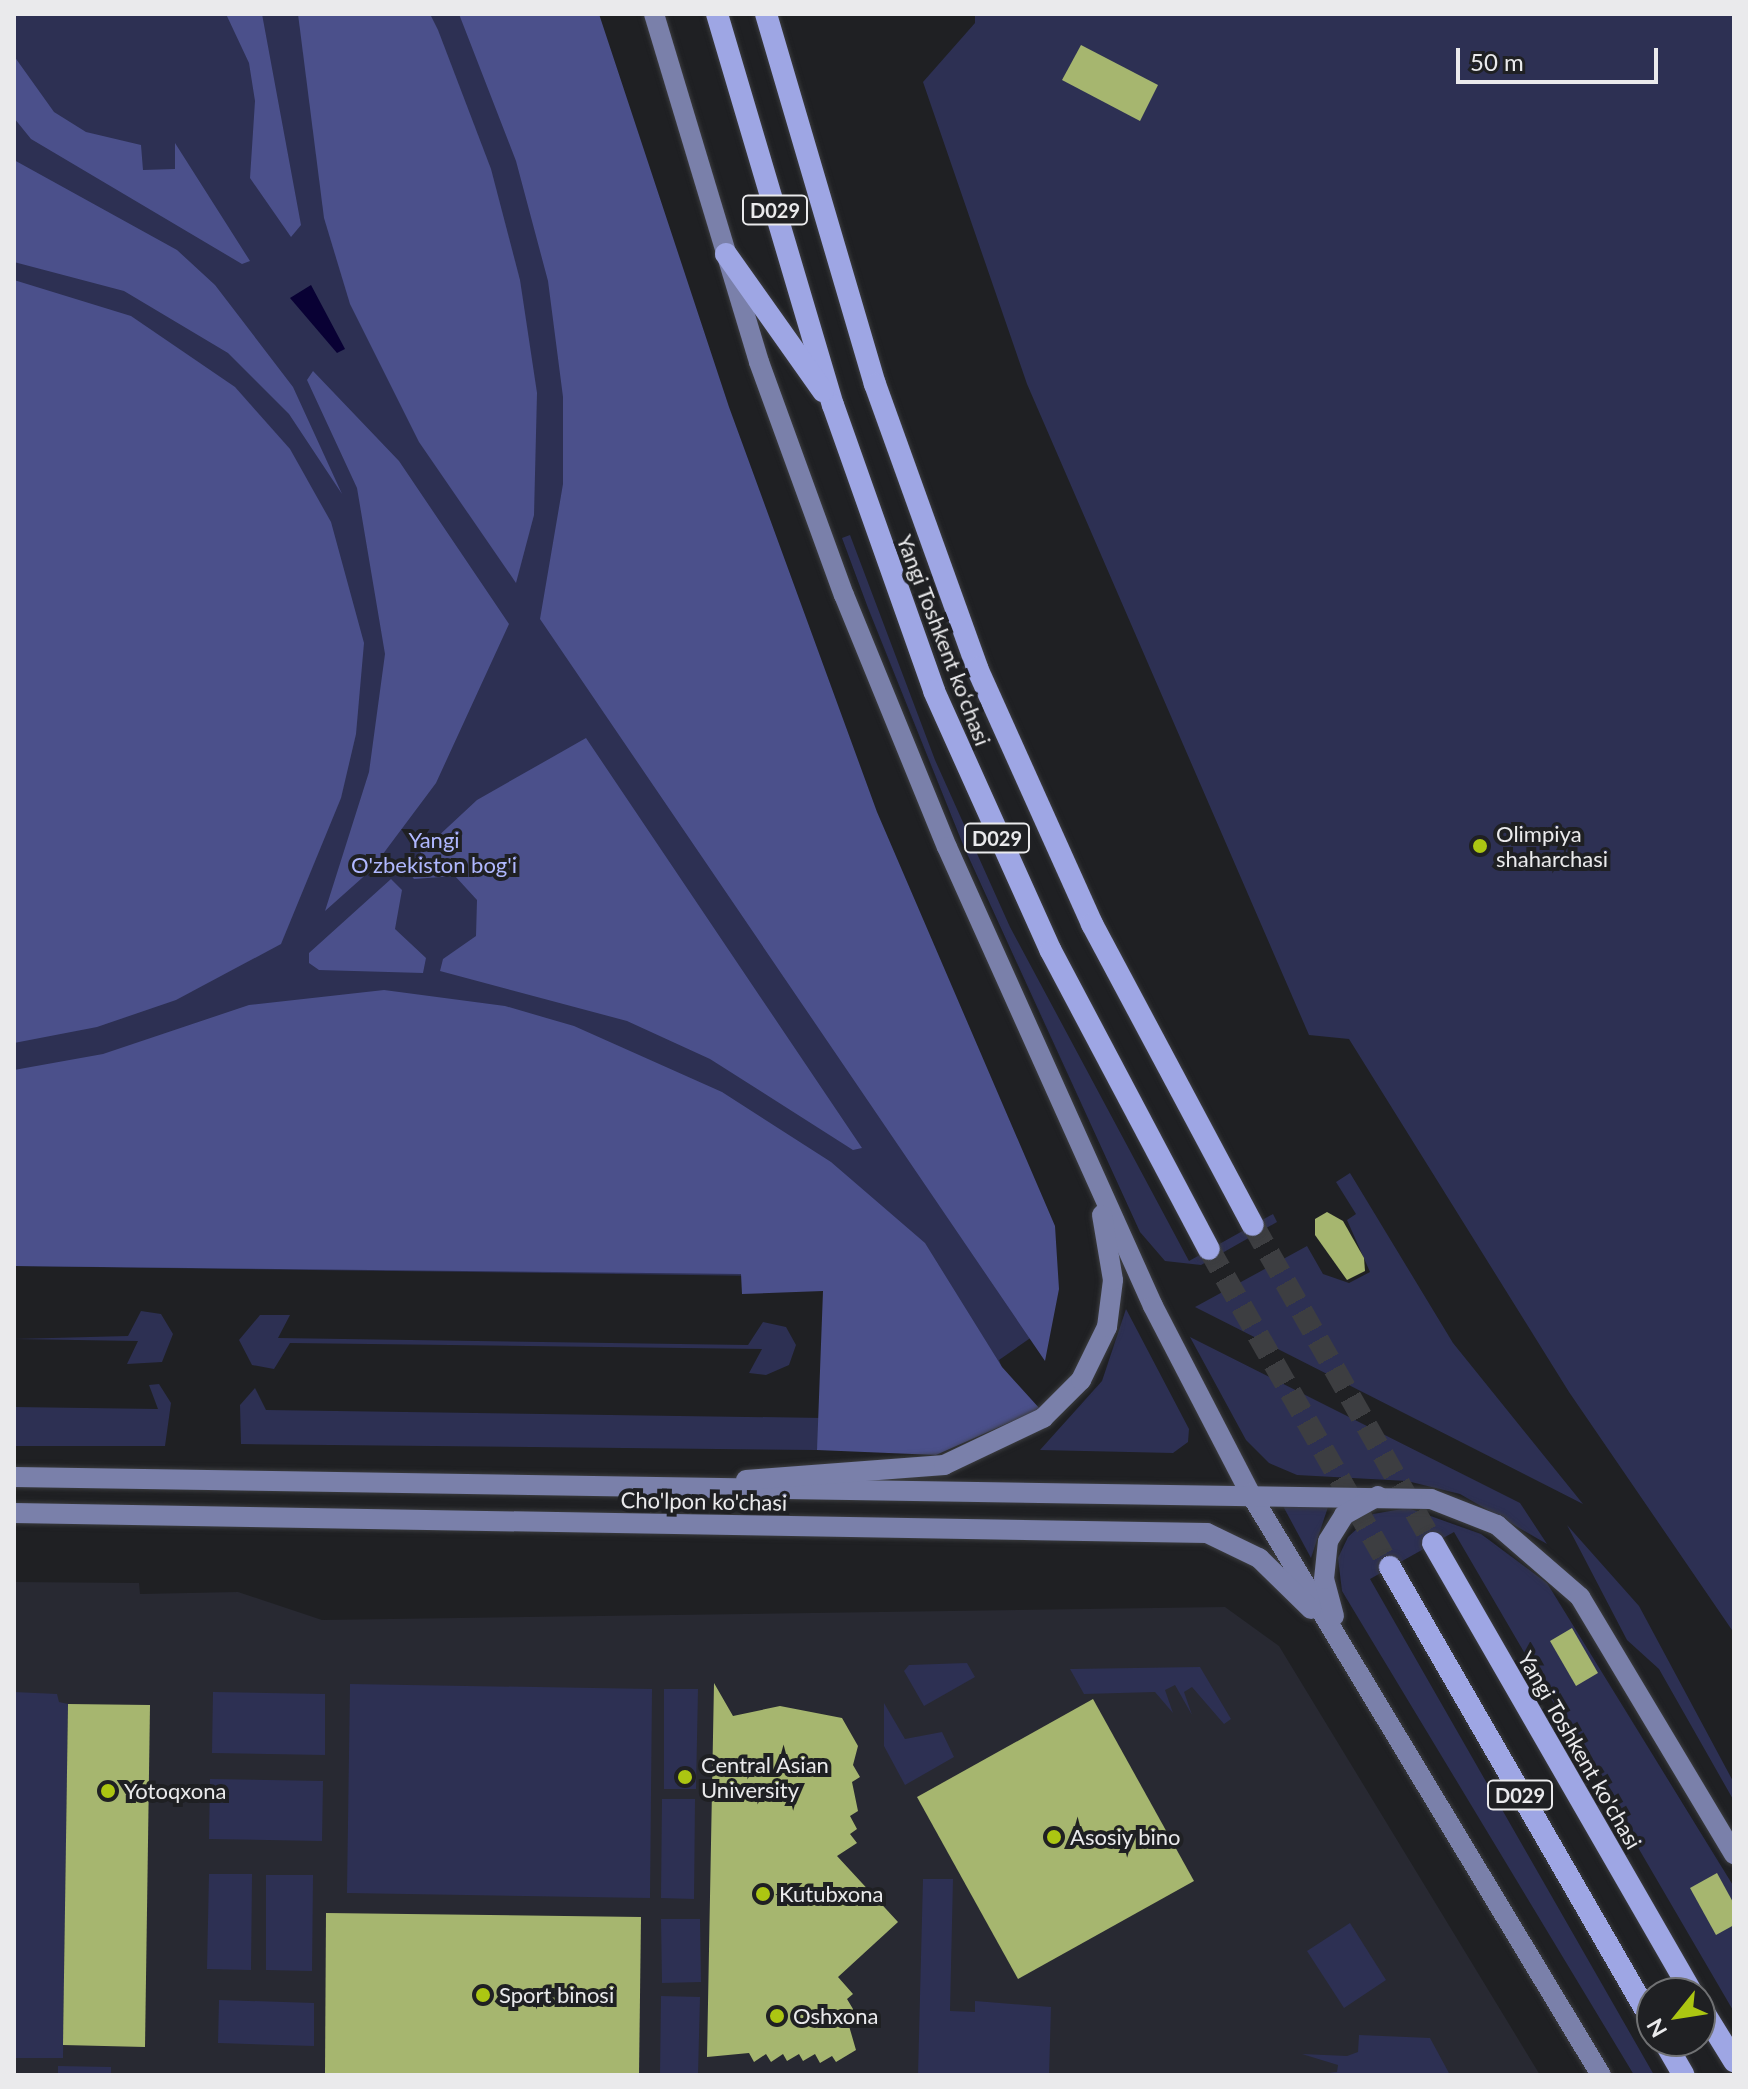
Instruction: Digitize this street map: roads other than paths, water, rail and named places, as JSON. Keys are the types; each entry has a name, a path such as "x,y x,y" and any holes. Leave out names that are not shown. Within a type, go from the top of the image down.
{"highway":[{"name":"Yangi Toshkent ko‘chasi","path":"717,14 833,405 899,603 984,808 1093,1035 1209,1249"},
{"name":"Yangi Toshkent ko‘chasi","path":"766,14 875,384 977,668 1106,952 1253,1225"},
{"path":"726,254 833,405"},
{"name":"Yangi Toshkent ko'chasi","path":"1433,1543 1683,1977"},
{"name":"D029","path":"1390,1567 1636,1993"},
{"path":"1716,2032 1734,2061"},
{"path":"1673,2057 1684,2075"}],"main road":[{"path":"654,14 726,254 844,595 1079,1143 1250,1493 1601,2075"},
{"path":"637,1488 944,1465 1043,1418 1092,1363 1111,1303 1106,1233 1079,1143"},
{"name":"Cho'lpon ko'chasi","path":"14,1477 637,1488 1383,1494 1466,1510 1556,1570 1602,1626 1734,1854"},
{"path":"1346,1650 1326,1591 1324,1552 1344,1515 1383,1494"},
{"name":"Cho'lpon ko'chasi","path":"14,1513 1207,1533 1268,1565 1346,1650"}],"tunnel":[{"path":"1253,1225 1433,1543"},
{"path":"1209,1249 1390,1567"}],"place":[{"name":"Olimpiya shaharchasi","path":"1480,846"},
{"name":"Central Asian University","path":"685,1777"},
{"name":"Yotoqxona","path":"108,1791"},
{"name":"Asosiy bino","path":"1054,1837"},
{"name":"Kutubxona","path":"763,1894"},
{"name":"Sport binosi","path":"483,1995"},
{"name":"Oshxona","path":"777,2016"}],"park label":[{"name":"Yangi O'zbekiston bog'i","path":"434,852"}]}
